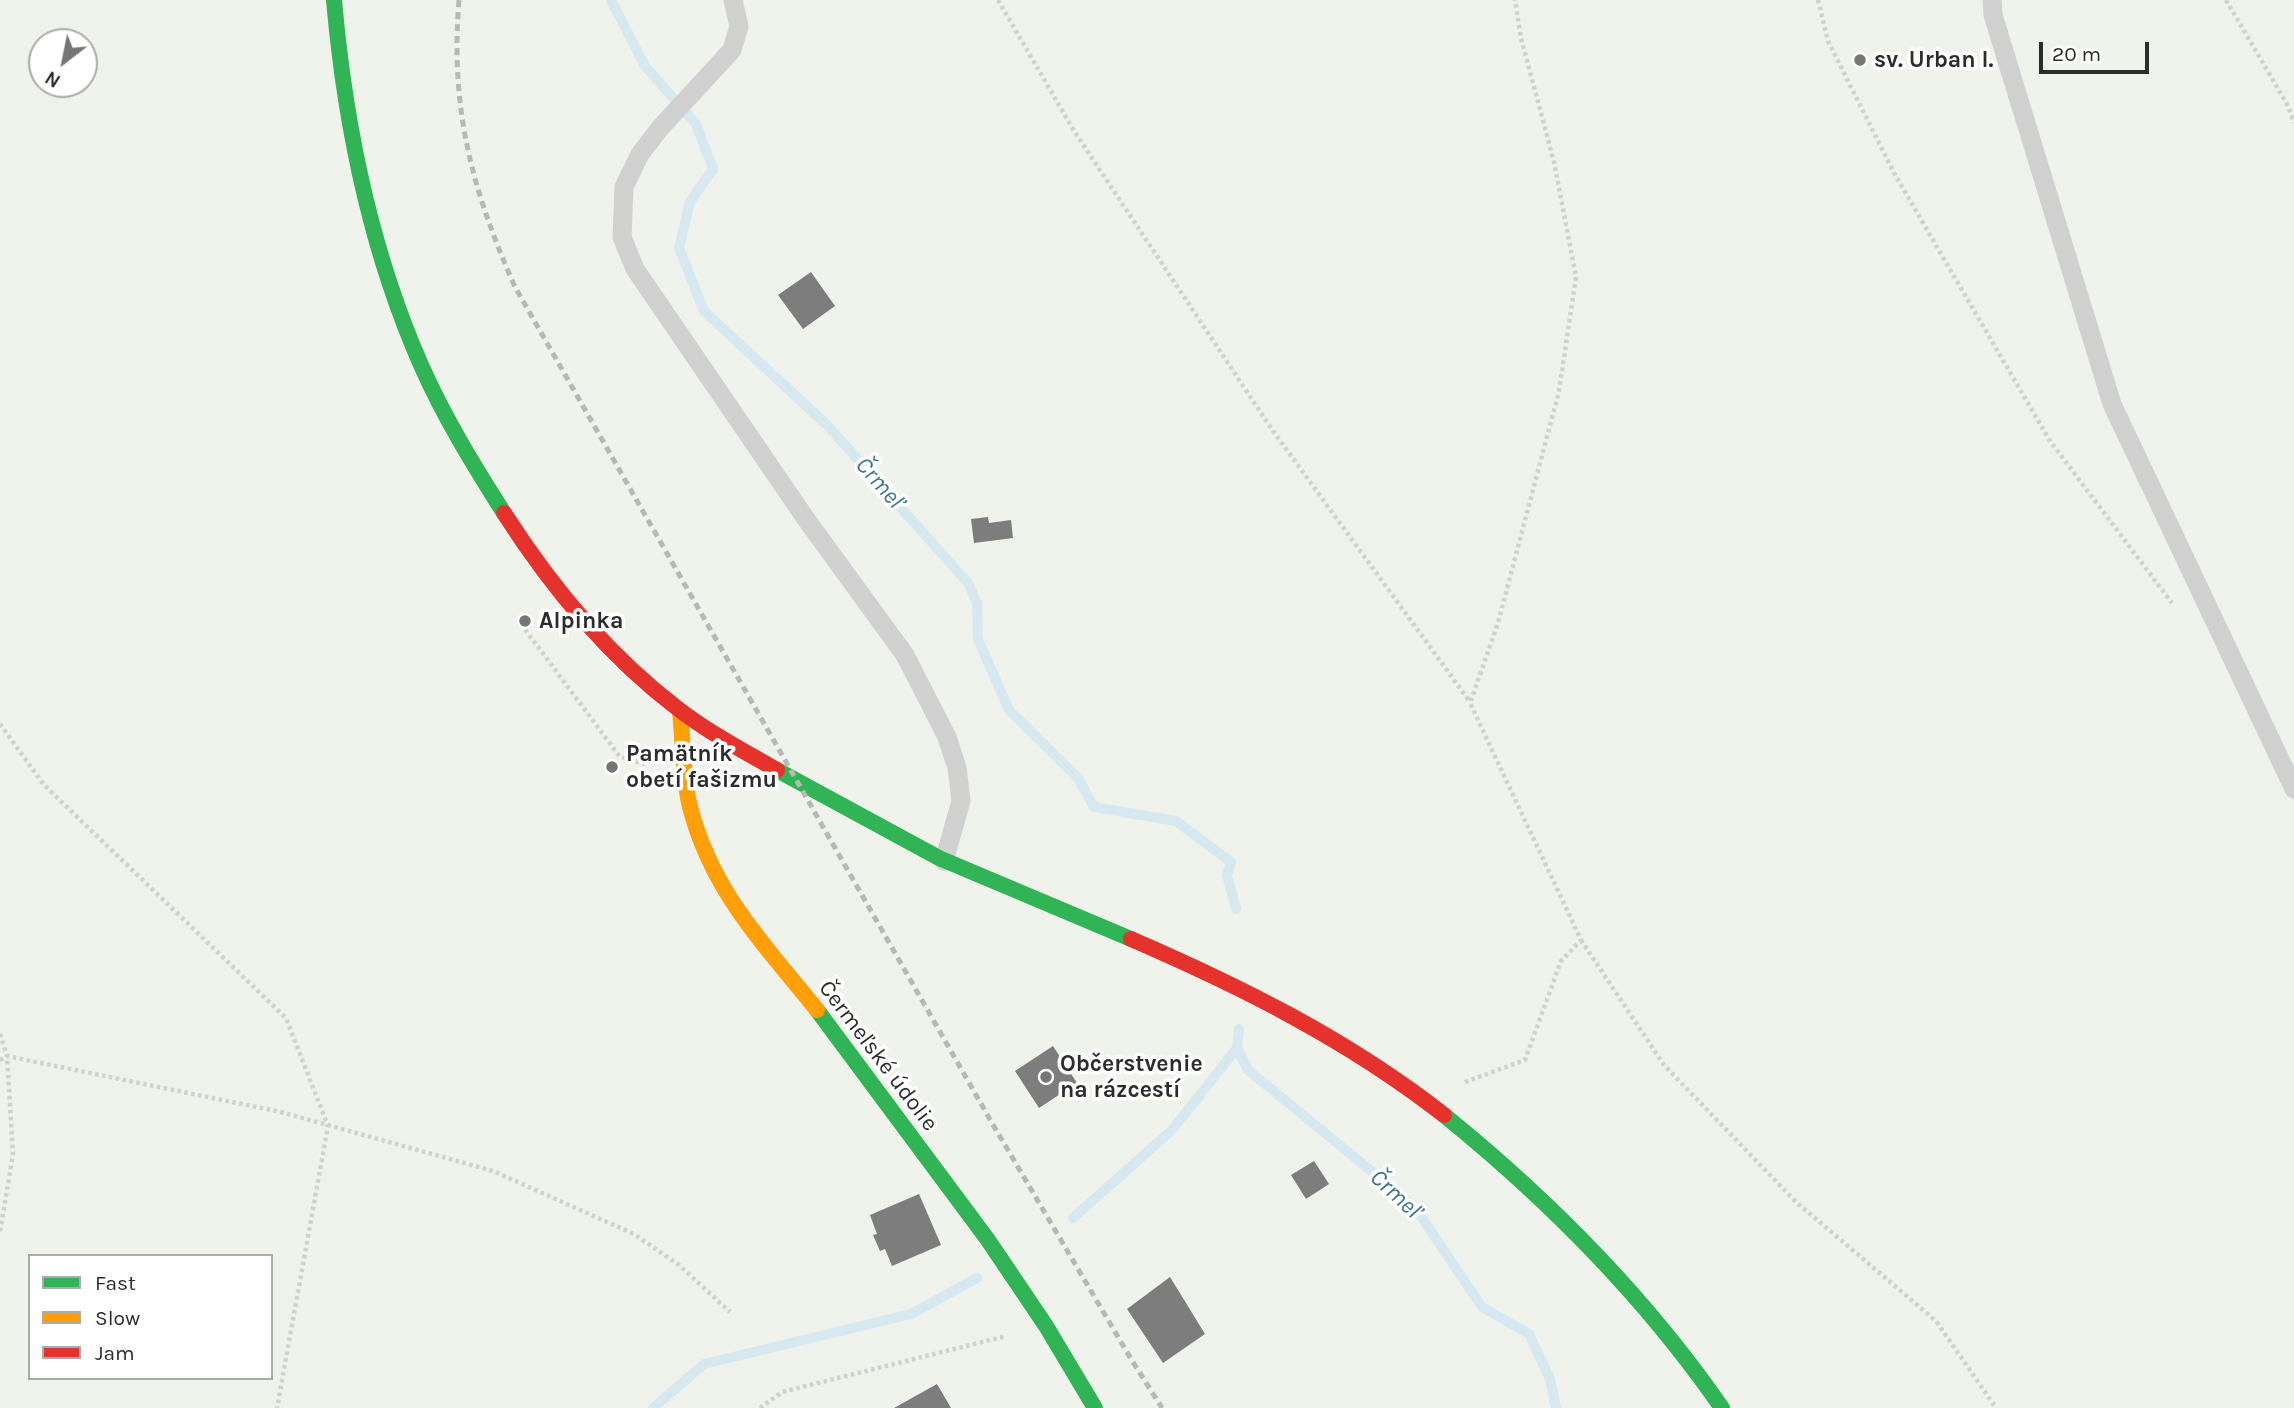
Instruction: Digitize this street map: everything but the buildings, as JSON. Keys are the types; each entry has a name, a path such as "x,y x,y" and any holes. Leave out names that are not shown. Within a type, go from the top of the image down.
{"main road":[{"path":"334,0 339,55 360,179 376,240 421,365 503,512 551,579 586,623 614,652 680,710 729,743 842,809 944,861 1189,966 1292,1016 1373,1063 1442,1113 1527,1186 1592,1249 1674,1340 1721,1408"},
{"name":"Čermeľské údolie","path":"680,710 690,805 706,857 734,908 837,1035 989,1240 1046,1326 1095,1408"}],"lane":[{"path":"733,0 739,26 732,50 661,127 640,154 624,187 622,237 635,269 806,519 905,655 947,737 957,768 961,801 944,861"},
{"path":"1992,0 1993,15 2112,404 2294,789"}],"path":[{"path":"998,0 1074,131 1273,431 1471,703 1581,940 1664,1065 1795,1200 1936,1321 1996,1408"},
{"path":"1471,703 1498,623 1559,391 1576,277 1554,162 1521,38 1515,0"},
{"path":"1818,0 1828,41 1894,173 2050,441 2174,605"},
{"path":"2226,0 2288,106 2294,123"},
{"path":"521,624 620,757 686,774"},
{"path":"0,724 44,785 286,1018 328,1126 277,1408"},
{"path":"1462,1083 1525,1060 1561,961 1581,940"},
{"path":"0,1034 7,1056 13,1154 0,1232"},
{"path":"0,1060 7,1056 281,1112 493,1171 634,1234 679,1265 730,1312"},
{"path":"761,1408 782,1392 1046,1326"}],"shaded area":[{"path":"0,0 2294,0 2294,1408 0,1408"}],"waterway":[{"name":"Črmeľ","path":"611,0 645,66 696,124 713,169 690,202 679,248 704,311 828,426 968,583 977,603 978,639 1009,710 1078,778 1094,807 1176,821 1231,862 1227,875 1236,909"},
{"name":"Črmeľ","path":"1239,1029 1237,1048 1248,1070 1414,1206 1482,1307 1529,1334 1550,1379 1556,1408"},
{"path":"1073,1218 1172,1130 1237,1048"},
{"path":"653,1408 704,1364 911,1314 977,1278"}],"railway":[{"path":"459,0 457,39 461,113 476,182 515,287 992,1123 1162,1408"}],"traffic: fast":[{"path":"334,0 353,140 362,186 387,277 421,365 439,403 504,513"},
{"path":"777,770 939,858 1131,939"},
{"path":"817,1010 988,1240 1046,1326 1095,1408"},
{"path":"1444,1115 1521,1181 1594,1252 1661,1327 1722,1408"}],"traffic: slow":[{"path":"680,711 690,807 712,865 742,916 817,1010"}],"traffic: jam":[{"path":"504,513 561,593 628,666 689,717 777,770"},
{"path":"1131,939 1213,976 1293,1017 1370,1063 1444,1115"}],"place":[{"name":"sv. Urban I.","path":"1860,60"},
{"name":"Alpinka","path":"525,621"},
{"name":"Pamätník obetí fašizmu","path":"612,767"},
{"name":"Občerstvenie na rázcestí","path":"1046,1077"}]}
